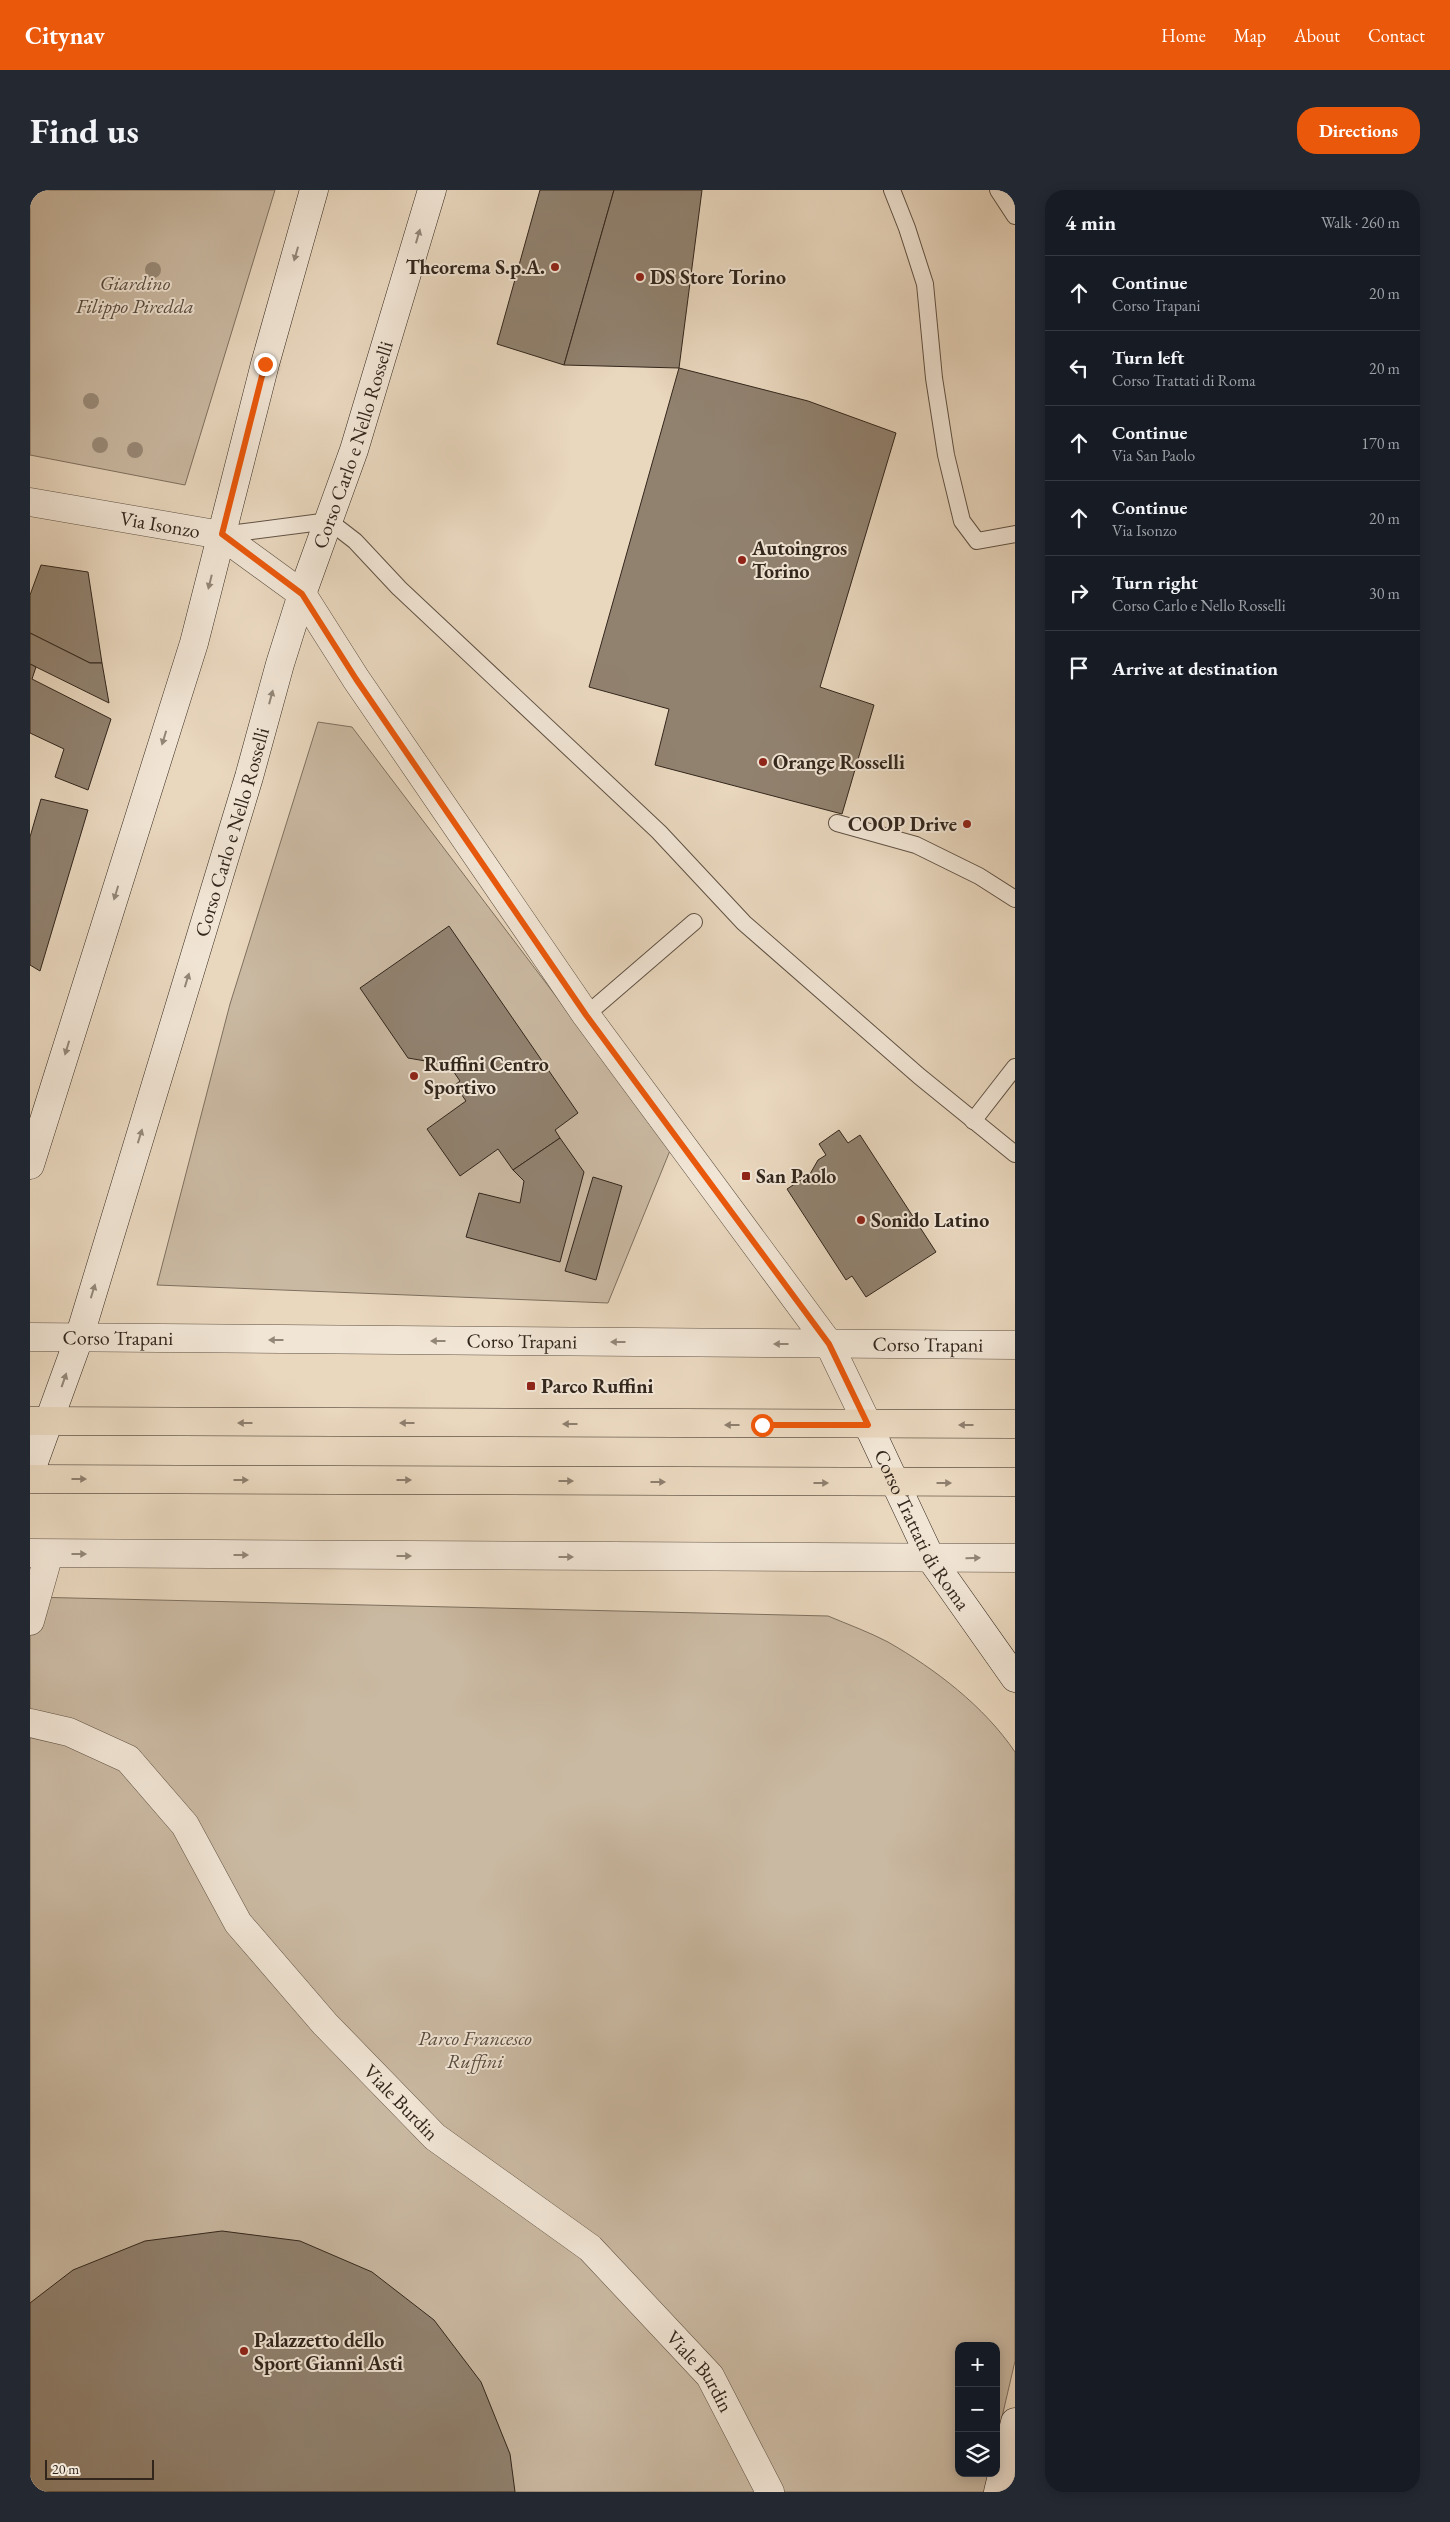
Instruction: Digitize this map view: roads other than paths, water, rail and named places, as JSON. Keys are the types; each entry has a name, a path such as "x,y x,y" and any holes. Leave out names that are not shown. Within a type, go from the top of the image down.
{"main road":[{"path":"40,1421 1015,1424"},
{"path":"30,1479 1015,1482"}],"street":[{"path":"30,1165 194,643 265,364 314,190"},
{"name":"Corso Carlo e Nello Rosselli","path":"30,1473 40,1421 79,1338 302,594 357,440 432,190"},
{"name":"Via Isonzo","path":"30,502 222,534 302,594"},
{"name":"Corso Trattati di Roma","path":"302,594 356,679 586,1015 829,1344 931,1559 1015,1678"},
{"name":"Corso Trapani","path":"30,1337 1015,1345"},
{"path":"30,1621 39,1554 1015,1558"},
{"name":"Viale Burdin","path":"30,1723 69,1732 128,1759 185,1825 238,1923 325,2024 435,2138 590,2248 710,2376 770,2492"},
{"path":"998,2492 1015,2422"}],"lane":[{"path":"892,190 907,228 925,284 934,378 946,455 962,521 977,542 1015,534"},
{"path":"998,190 1015,216"},
{"path":"222,534 329,520 355,540 399,588 659,832 744,923 919,1076 1015,1154"},
{"path":"837,823 916,845 979,876 1015,899"},
{"path":"586,1015 694,922"},
{"path":"973,1121 1015,1067"}],"place":[{"name":"Theorema S.p.A.","path":"555,267"},
{"name":"DS Store Torino","path":"640,277"},
{"name":"Autoingros Torino","path":"742,560"},
{"name":"Orange Rosselli","path":"763,762"},
{"name":"COOP Drive","path":"967,824"},
{"name":"Ruffini Centro Sportivo","path":"414,1076"},
{"name":"San Paolo","path":"746,1176"},
{"name":"Sonido Latino","path":"861,1220"},
{"name":"Parco Ruffini","path":"531,1386"},
{"name":"Palazzetto dello Sport Gianni Asti","path":"244,2351"}],"park label":[{"name":"Giardino Filippo Piredda","path":"135,294"},
{"name":"Parco Francesco Ruffini","path":"475,2050"}]}
